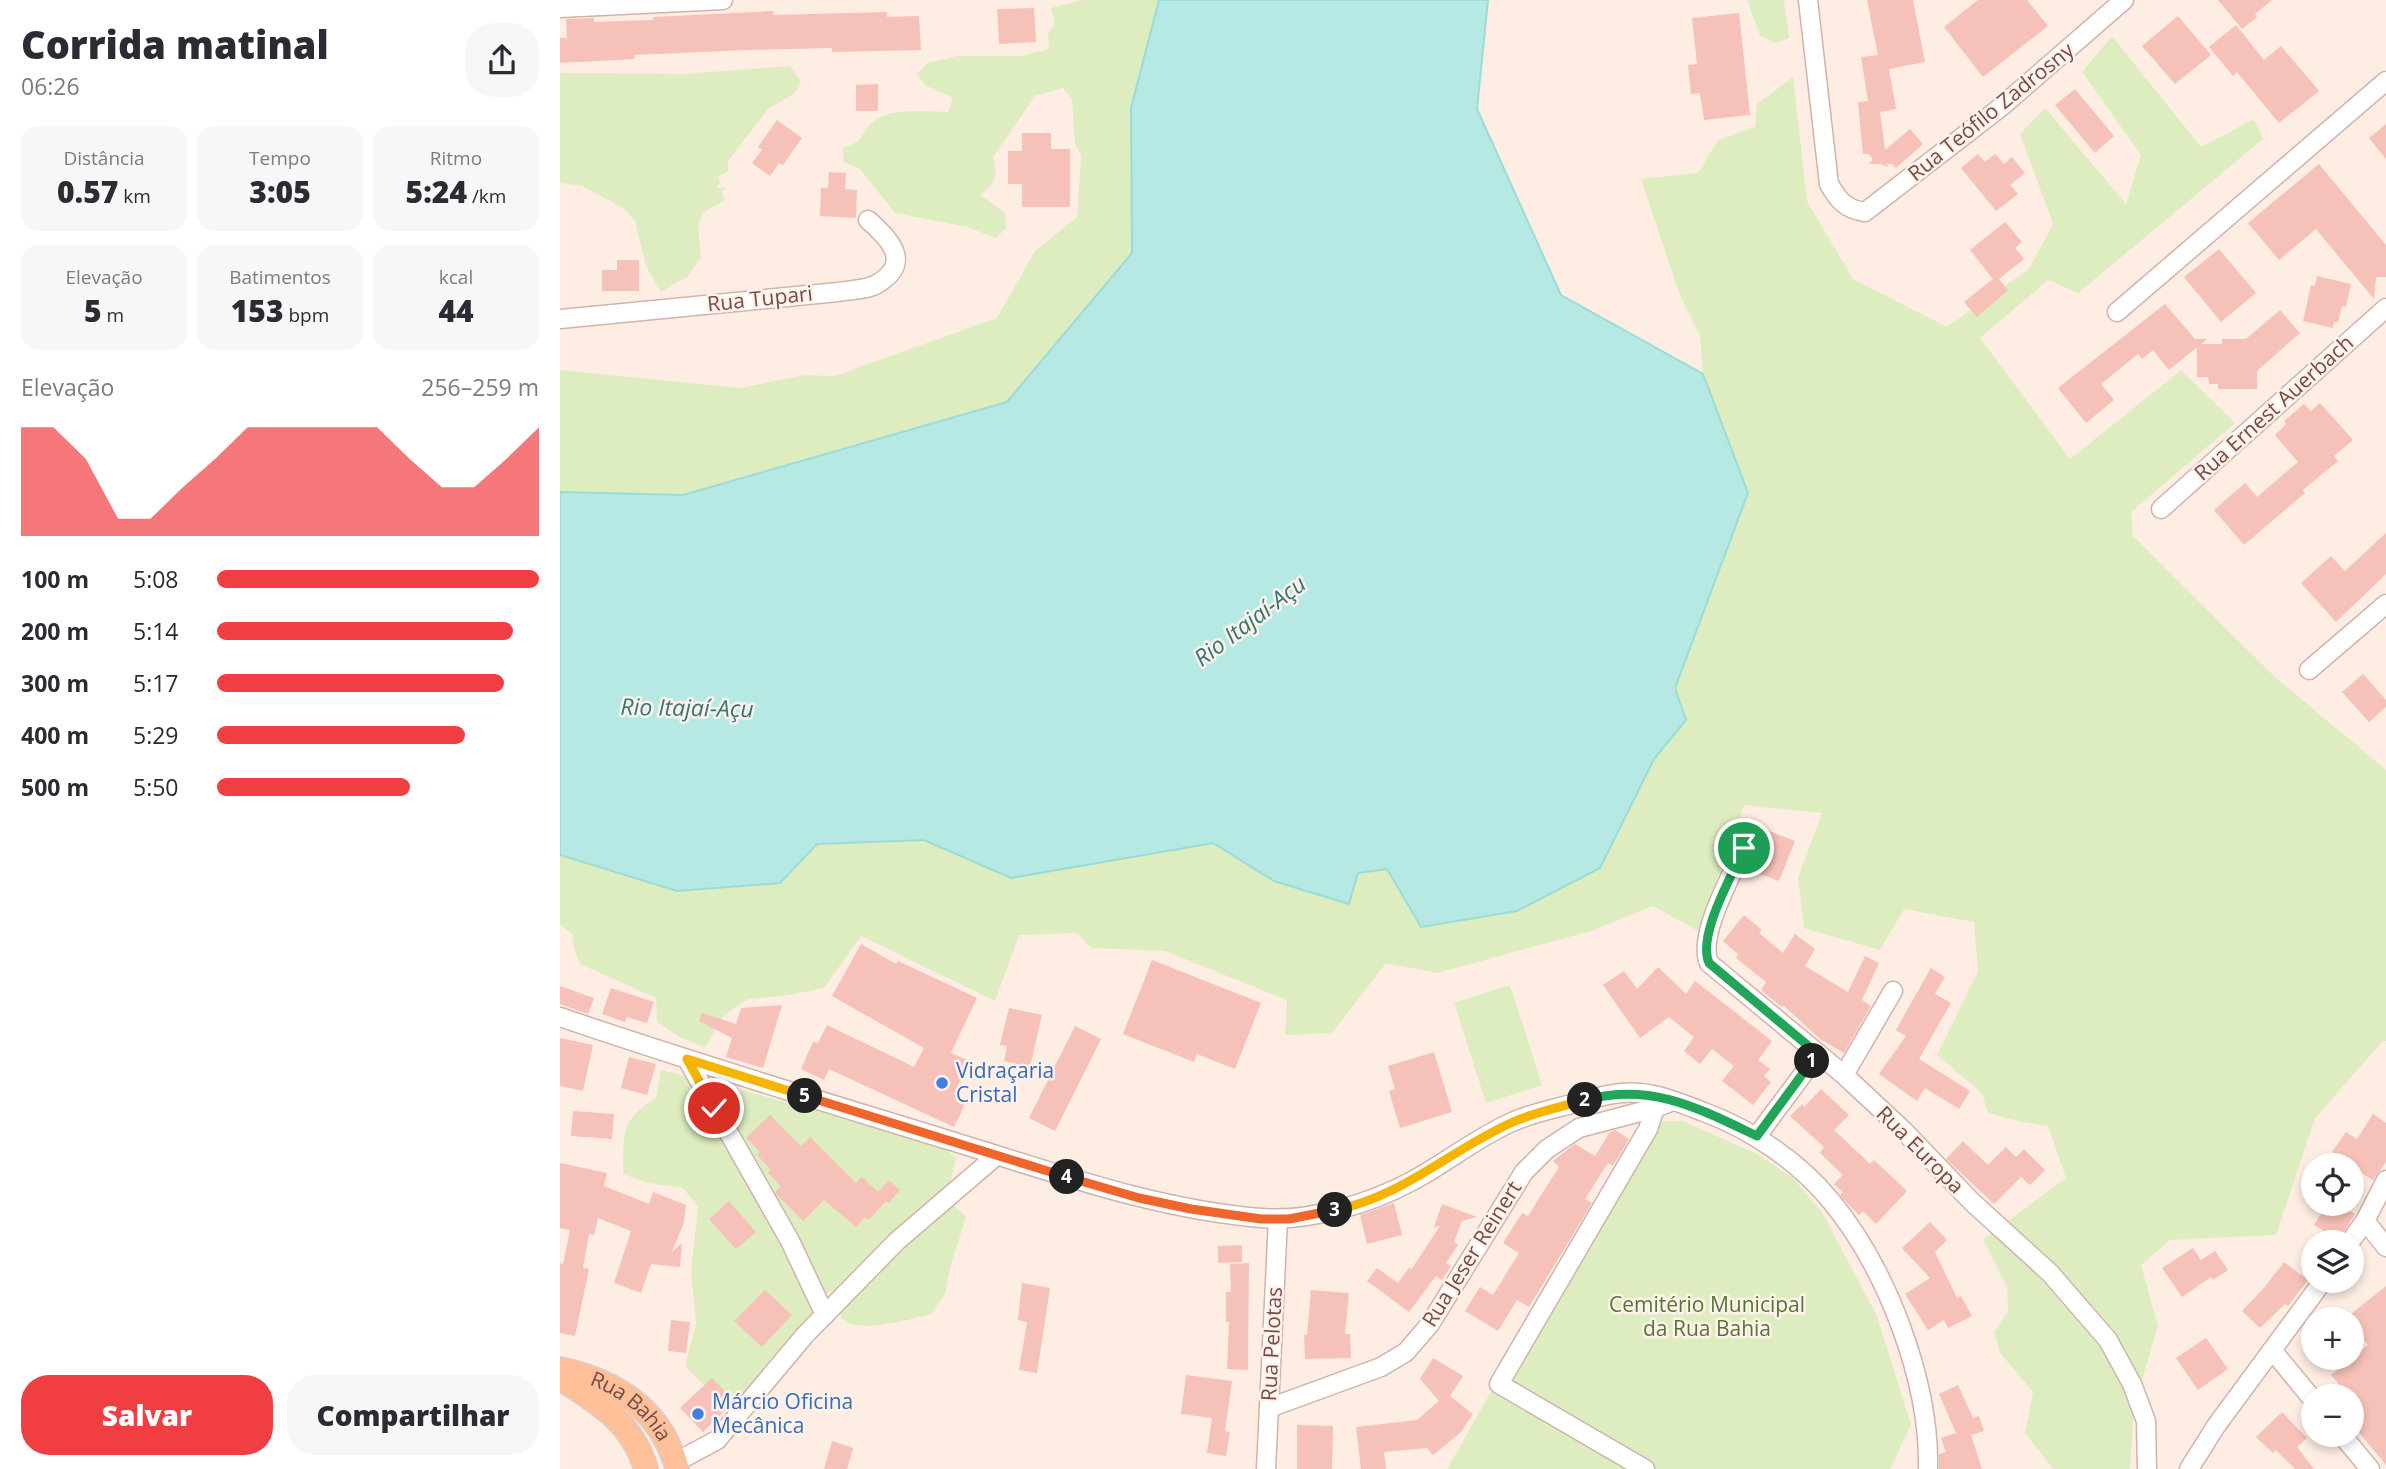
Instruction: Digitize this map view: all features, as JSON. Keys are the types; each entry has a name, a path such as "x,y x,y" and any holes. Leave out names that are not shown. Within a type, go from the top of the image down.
{"main road":[{"name":"Rua Bahia","path":"560,1369 608,1384 634,1400 663,1434 675,1467"},
{"name":"Rua Bahia","path":"560,1378 617,1419 638,1445 646,1469"},
{"path":"638,1445 675,1467"}],"street":[{"path":"560,8 723,0"},
{"name":"Rua Teófilo Zadrosny","path":"1808,0 1829,184 1838,201 1852,210 1864,212 2001,107 2124,0"},
{"path":"2117,312 2386,81"},
{"name":"Rua Tupari","path":"560,319 838,292 876,285 890,272 896,261 895,250 888,237 868,220"},
{"name":"Rua Ernest Auerbach","path":"2161,509 2386,308"},
{"path":"2309,670 2386,604"},
{"name":"Rua Europa","path":"1744,848 1705,943 1705,954 1709,963 1844,1075 1904,1131 1972,1202 2050,1273 2108,1340 2132,1384 2146,1421 2147,1469"},
{"path":"1844,1075 1893,992"},
{"path":"560,1017 996,1156 1139,1198 1191,1209 1278,1219 1342,1209 1409,1183 1479,1139 1514,1121 1603,1095 1657,1095 1719,1118 1757,1136 1816,1183 1852,1226 1869,1254 1902,1327 1925,1415 1928,1469"},
{"path":"1757,1136 1818,1054"},
{"path":"687,1059 790,1241 825,1315"},
{"name":"Rua Jeser Reinert","path":"1269,1408 1381,1367 1406,1352 1430,1324 1524,1172 1546,1149 1579,1128 1673,1101"},
{"path":"1644,1469 1499,1384 1648,1129 1655,1108"},
{"path":"675,1467 717,1440 805,1335 897,1241 996,1156"},
{"path":"2359,1230 2386,1180"},
{"name":"Rua Pelotas","path":"1266,1469 1278,1219"},
{"path":"2365,1221 2386,1247"},
{"path":"2189,1469 2216,1426 2313,1293"},
{"path":"2272,1350 2301,1385"},
{"path":"2352,1447 2370,1469"}],"green space":[{"path":"1083,0 1159,0 1131,108 1132,253 1007,402 683,495 560,492 560,370 740,388 804,375 835,376 997,318 1035,251 1077,217 1081,157 1075,143 1072,99 1063,88 1035,96 993,157 994,179 980,195 1005,213 1006,229 995,238 968,227 895,213 859,168 844,162 842,148 855,143 875,120 882,116 910,112 948,112 953,98 925,85 917,74 928,63 958,56 1020,56 1049,49 1048,34 1055,22 1051,8"},
{"path":"1747,0 1784,0 1789,38 1777,43 1760,36"},
{"path":"2112,36 2201,147 2254,119 2263,139 2078,293 2048,280 1980,338 2070,459 2181,370 2235,423 2131,512 2133,536 2275,677 2386,770 2386,1041 2383,1041 2315,1118 2303,1153 2301,1153 2276,1235 2170,1240 2141,1265 2158,1326 2134,1407 2130,1469 2053,1469 2025,1433 2033,1392 2000,1353 1994,1332 2008,1311 2007,1287 1983,1239 2066,1178 2048,1126 1988,1113 1982,1093 1937,1055 1978,971 1974,922 1904,909 1880,950 1804,928 1798,878 1822,813 1744,805 1698,931 1653,906 1591,931 1437,973 1386,963 1332,1033 1285,1035 1287,1000 1165,951 1091,948 1077,933 1019,935 995,1001 861,936 824,988 748,999 725,1014 705,1048 678,1036 657,1022 656,998 580,964 572,934 560,924 560,855 677,891 779,883 817,844 924,840 1011,878 1213,843 1274,881 1349,904 1358,873 1387,869 1600,868 1654,759 1686,720 1675,688 1748,494 1703,374 1700,336 1681,298 1641,179 1698,173 1718,140 1755,127 1757,104 1793,77 1807,201 1853,279 1947,327 2029,269 2053,224 2020,134 2045,108 2126,204 2141,155 2082,72"},
{"path":"790,66 801,82 794,94 769,108 728,161 728,171 718,177 720,183 716,188 725,187 722,193 725,200 704,212 698,225 701,258 687,277 661,292 646,266 635,221 623,208 582,186 560,183 560,73 685,74"},
{"path":"1510,985 1542,1085 1486,1103 1454,1003"},
{"path":"661,1070 873,1124 939,1146 956,1157 950,1185 944,1195 966,1217 951,1264 945,1294 931,1314 870,1326 848,1323 841,1317 830,1291 731,1412 685,1366 696,1324 691,1271 698,1207 683,1188 648,1183 623,1174 626,1130 635,1114 656,1098"},
{"name":"Cemitério Municipal da Rua Bahia","path":"1683,1121 1757,1154 1793,1178 1822,1212 1877,1316 1911,1425 1890,1469 1447,1469 1645,1122"}],"water":[{"name":"Rio Itajaí-Açu","path":"1159,0 1488,0 1477,109 1561,295 1703,374 1748,493 1675,688 1686,720 1654,759 1600,868 1517,911 1421,927 1387,869 1358,873 1349,904 1274,881 1213,843 1011,878 924,840 817,844 780,883 677,891 560,855 560,492 683,495 1007,402 1132,253 1131,108"}],"building":[{"path":"1867,0 1913,0 1925,62 1889,69 1896,109 1880,112 1885,150 1910,129 1923,144 1896,168 1892,164 1887,164 1888,167 1868,164 1873,160 1869,154 1863,154 1858,102 1868,101 1861,57 1878,55"},
{"path":"1978,0 2027,0 2048,26 1983,77 1944,27"},
{"path":"2218,0 2272,0 2242,29"},
{"path":"1034,8 1036,42 999,44 997,9"},
{"path":"773,11 773,15 887,12 887,17 919,16 921,50 748,50 634,55 635,59 560,63 560,38 567,38 566,19 594,18 594,22 653,20 653,17"},
{"path":"1739,13 1750,115 1704,120 1700,93 1691,94 1688,65 1697,64 1692,18"},
{"path":"2178,16 2211,55 2175,84 2142,46"},
{"path":"2236,25 2264,60 2281,46 2319,91 2279,123 2237,72 2233,76 2209,47"},
{"path":"878,84 878,111 856,111 856,85"},
{"path":"2075,89 2114,136 2095,153 2055,105"},
{"path":"777,120 802,138 783,165 779,163 770,176 752,163 762,150 758,147"},
{"path":"2386,124 2386,159 2369,138"},
{"path":"1022,133 1051,133 1051,149 1070,149 1070,207 1022,207 1022,184 1008,184 1008,151 1022,151"},
{"path":"1978,154 1985,162 1995,154 2004,164 2012,157 2025,173 2010,185 2018,194 1996,211 1961,168"},
{"path":"2319,164 2386,245 2386,277 2376,277 2374,299 2316,229 2279,260 2248,223"},
{"path":"829,172 846,173 845,189 857,190 856,218 820,216 821,188 828,188"},
{"path":"2005,222 2022,242 2015,248 2024,259 1999,279 2008,290 1977,317 1964,302 1993,279 1970,250"},
{"path":"2219,249 2256,293 2221,322 2184,277"},
{"path":"617,260 639,260 639,291 602,291 602,270 617,270"},
{"path":"2317,276 2351,284 2346,307 2342,306 2338,322 2334,322 2333,328 2303,321 2311,285 2315,286"},
{"path":"2165,304 2195,339 2207,339 2201,344 2222,344 2222,339 2246,339 2280,310 2300,333 2257,371 2257,389 2218,389 2218,384 2209,384 2208,377 2197,377 2197,347 2169,370 2153,350 2142,359 2138,354 2101,384 2114,400 2086,423 2058,388"},
{"path":"2320,403 2353,440 2334,456 2338,461 2303,490 2305,493 2244,545 2214,510 2245,483 2257,497 2298,462 2275,435 2286,424 2284,421 2304,404 2311,411"},
{"path":"2386,533 2386,574 2336,622 2301,583 2331,556 2345,571"},
{"path":"2363,674 2386,700 2386,707 2369,722 2342,692"},
{"path":"1764,829 1795,841 1779,881 1749,870"},
{"path":"1744,915 1762,930 1759,933 1783,953 1795,934 1815,949 1805,966 1848,992 1865,956 1879,963 1862,1000 1871,1006 1844,1053 1820,1039 1783,1005 1782,1007 1761,990 1766,982 1736,958 1738,954 1723,941"},
{"path":"861,944 896,964 898,961 977,998 951,1053 969,1061 954,1094 967,1100 954,1127 829,1069 824,1080 801,1069 813,1042 818,1043 827,1025 914,1067 924,1048 832,996"},
{"path":"1152,960 1261,1003 1235,1069 1197,1054 1194,1062 1123,1034"},
{"path":"1658,967 1686,994 1695,981 1772,1041 1758,1060 1770,1069 1764,1076 1771,1082 1753,1105 1722,1081 1734,1066 1712,1049 1700,1064 1684,1051 1694,1037 1669,1017 1640,1038 1603,985 1624,971 1637,989"},
{"path":"1931,968 1945,977 1935,994 1951,1003 1919,1059 1970,1091 1959,1109 1925,1088 1917,1101 1879,1074 1906,1036 1896,1030"},
{"path":"560,986 594,998 588,1014 560,1004"},
{"path":"611,988 654,1002 647,1023 627,1017 625,1022 602,1014"},
{"path":"782,1005 763,1068 726,1057 732,1038 699,1021 702,1013 736,1024 741,1008"},
{"path":"1009,1008 1042,1015 1030,1067 1004,1061 1007,1046 1000,1045"},
{"path":"1075,1026 1101,1039 1055,1131 1029,1118"},
{"path":"560,1038 593,1045 583,1091 560,1086"},
{"path":"1434,1052 1452,1112 1400,1128 1389,1091 1395,1089 1388,1066"},
{"path":"629,1057 656,1064 647,1095 621,1088"},
{"path":"1821,1089 1849,1115 1834,1130 1870,1164 1874,1160 1907,1191 1876,1224 1863,1211 1859,1215 1840,1195 1843,1192 1834,1184 1843,1175 1820,1153 1824,1147 1790,1116 1802,1104 1804,1107"},
{"path":"573,1111 614,1114 612,1139 571,1136"},
{"path":"2373,1114 2386,1123 2386,1162 2373,1180 2364,1174 2364,1153 2332,1152 2346,1132 2357,1139"},
{"path":"770,1115 801,1146 810,1137 856,1183 862,1177 878,1192 889,1180 900,1190 869,1220 865,1217 856,1227 824,1200 803,1221 777,1195 775,1192 781,1186 768,1173 771,1170 757,1155 760,1152 746,1138"},
{"path":"1615,1130 1629,1139 1613,1166 1608,1163 1585,1199 1592,1203 1529,1307 1517,1300 1498,1331 1465,1311 1480,1287 1493,1295 1519,1253 1503,1243 1522,1213 1528,1216 1559,1167 1553,1161 1575,1144 1595,1156 1610,1132"},
{"path":"1963,1141 1988,1165 2006,1147 2016,1157 2024,1149 2045,1170 2030,1185 2021,1177 1994,1204 1946,1159"},
{"path":"560,1163 607,1173 604,1186 649,1204 653,1192 686,1205 684,1222 672,1252 682,1243 680,1267 651,1264 641,1293 614,1283 631,1231 598,1218 594,1235 589,1234 583,1268 589,1269 575,1336 560,1333 560,1263 563,1264 570,1230 560,1228"},
{"path":"729,1201 756,1232 736,1249 709,1219"},
{"path":"1394,1203 1402,1235 1367,1244 1360,1215"},
{"path":"1442,1204 1477,1217 1462,1221 1454,1242 1458,1245 1446,1263 1451,1266 1442,1280 1436,1276 1409,1312 1367,1281 1377,1268 1398,1283 1410,1267 1411,1270 1440,1226 1434,1227"},
{"path":"2320,1216 2354,1216 2345,1230 2322,1230 2314,1225"},
{"path":"1930,1222 1947,1240 1935,1252 1957,1298 1961,1296 1972,1316 1948,1328 1944,1320 1928,1330 1905,1294 1930,1278 1902,1248"},
{"path":"1242,1245 1242,1262 1218,1263 1218,1246"},
{"path":"2193,1248 2201,1260 2215,1251 2228,1270 2213,1280 2211,1277 2182,1297 2162,1268"},
{"path":"2284,1262 2301,1275 2301,1289 2288,1306 2285,1304 2260,1328 2242,1311"},
{"path":"1249,1263 1248,1370 1227,1369 1229,1322 1226,1322 1226,1292 1231,1292 1230,1264"},
{"path":"1022,1283 1050,1288 1037,1373 1019,1370 1027,1322 1018,1320"},
{"path":"2386,1286 2386,1465 2364,1438 2364,1384 2339,1384 2331,1375 2337,1370 2364,1370 2364,1348 2368,1345 2364,1340 2364,1307 2360,1307"},
{"path":"765,1290 792,1315 762,1347 734,1321"},
{"path":"1311,1290 1349,1293 1345,1334 1350,1334 1351,1358 1305,1359 1304,1335 1307,1335"},
{"path":"671,1320 690,1322 686,1353 668,1351"},
{"path":"2206,1338 2228,1369 2198,1390 2176,1358"},
{"path":"1433,1358 1463,1376 1450,1396 1473,1414 1460,1433 1433,1455 1427,1448 1384,1452 1386,1469 1361,1469 1356,1427 1417,1420 1439,1401 1420,1379"},
{"path":"1186,1375 1232,1381 1225,1431 1230,1432 1226,1456 1207,1453 1212,1418 1181,1414"},
{"path":"712,1378 735,1401 703,1432 680,1408"},
{"path":"1958,1385 1973,1418 1979,1416 1984,1431 1971,1435 1982,1469 1939,1469 1939,1454 1946,1452 1941,1438 1956,1433 1939,1394"},
{"path":"2282,1412 2301,1432 2301,1443 2297,1447 2314,1469 2295,1469 2276,1450 2273,1453 2256,1437"},
{"path":"1297,1425 1333,1426 1332,1469 1297,1469"},
{"path":"832,1441 853,1448 847,1469 824,1469"}],"place":[{"name":"Vidraçaria Cristal","path":"942,1083"},
{"name":"Márcio Oficina Mecânica","path":"698,1414"}],"route":[{"path":"714,1108 687,1059 1139,1198 1261,1219 1289,1219 1342,1209 1409,1183 1479,1139 1514,1121 1603,1095 1657,1095 1719,1118 1757,1136 1818,1054 1709,963 1705,954 1705,943 1716,912 1744,848"}]}
